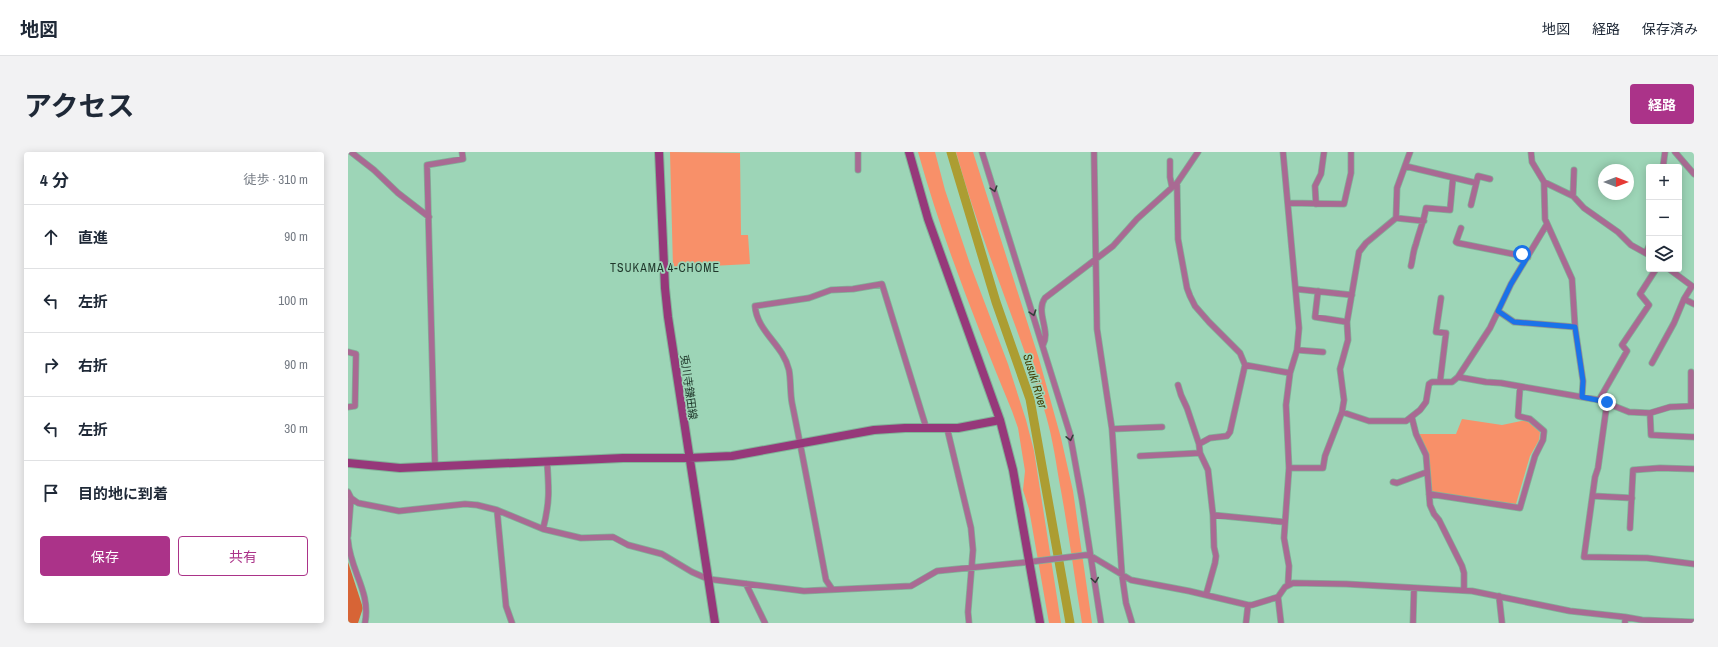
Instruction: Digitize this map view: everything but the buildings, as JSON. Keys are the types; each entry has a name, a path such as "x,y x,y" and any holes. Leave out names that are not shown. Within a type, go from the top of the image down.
{"street":[{"path":"351,152 374,170 398,193 429,217"},
{"path":"435,466 427,165 462,159 462,152"},
{"name":"兎川寺鎌田線","path":"659,152 665,288 714,623"},
{"path":"858,152 858,170"},
{"path":"909,152 930,226 1000,420 1013,470 1032,562 1040,623"},
{"path":"982,152 1070,434 1088,556 1101,623"},
{"path":"1094,152 1097,329 1112,429 1122,575 1126,603 1132,623"},
{"path":"1043,345 1046,339 1041,308 1042,302 1050,294 1113,246 1138,219 1175,185 1198,152"},
{"path":"1284,152 1299,328 1297,350 1290,373 1286,405 1289,468 1284,538 1289,566 1288,585"},
{"path":"1316,204 1315,186 1321,174 1324,152"},
{"path":"1288,203 1342,205 1345,203 1346,189 1350,173 1351,152"},
{"path":"1396,218 1396,191 1410,152"},
{"path":"1531,152 1532,162 1544,182 1545,219 1572,279 1575,327 1583,381 1582,397"},
{"path":"1663,164 1665,152"},
{"path":"1675,152 1694,174"},
{"path":"1170,161 1175,185 1178,238 1187,288 1195,306 1240,353 1245,365 1230,432 1227,436 1210,438 1199,444"},
{"path":"1405,166 1476,183"},
{"path":"1573,196 1574,170"},
{"path":"1471,205 1478,176 1490,179"},
{"path":"1411,266 1415,245 1424,221 1427,207 1450,210 1453,178"},
{"path":"1544,182 1573,196 1584,208 1618,232 1631,246 1646,253"},
{"path":"1289,468 1323,468 1329,442 1342,412 1344,400 1340,369 1348,340 1347,322 1359,252 1366,243 1396,218 1424,221"},
{"path":"1342,412 1369,421 1406,421 1412,418 1426,402 1429,384 1452,382 1458,377 1490,328 1511,284 1544,225 1547,224"},
{"path":"1461,228 1456,242 1458,243 1528,256"},
{"path":"1599,400 1627,351 1622,345 1649,305 1640,294 1654,272"},
{"path":"1652,363 1692,286 1673,272"},
{"path":"832,589 826,580 784,353 762,327 756,315 755,306 809,298 831,290 853,289 882,284 926,427"},
{"path":"1296,289 1352,295"},
{"path":"1318,291 1315,317 1347,322"},
{"path":"1440,382 1446,333 1436,332 1441,298"},
{"path":"1684,299 1694,304"},
{"path":"1498,311 1514,322 1575,327"},
{"path":"1297,350 1323,352"},
{"path":"348,352 356,354 356,406 348,407"},
{"path":"1245,365 1290,373"},
{"path":"1458,377 1486,382 1501,382 1520,387 1599,400 1629,412 1650,413 1670,407 1693,406 1690,372"},
{"path":"1178,385 1180,395 1187,408 1199,444 1200,453 1208,470 1216,564 1206,595"},
{"path":"1429,494 1520,508 1535,456 1543,440 1544,431 1530,419 1518,416 1520,387"},
{"path":"1607,402 1584,557 1647,558 1694,564"},
{"path":"1650,413 1651,435 1694,438"},
{"path":"1412,418 1416,434 1426,455 1430,504 1462,566 1464,573 1464,590"},
{"path":"348,463 388,467 641,457 689,458 732,456 874,430 926,427 947,428 970,426 1000,420"},
{"path":"1112,429 1162,427"},
{"path":"947,428 971,528 973,550 968,612 969,623"},
{"path":"1140,456 1200,453"},
{"path":"543,529 549,508 550,496 547,461"},
{"path":"1630,528 1633,470 1660,468 1694,469"},
{"path":"1393,482 1397,483 1427,472"},
{"path":"350,495 358,503 399,511 465,504 497,510 543,529 581,538 613,537 628,545 662,554 692,572 708,579 804,591 911,586 917,584 931,573 937,571 1088,556 1138,582 1206,595 1252,606 1278,597 1288,585 1293,583 1346,584 1464,590 1570,611 1625,620 1694,622"},
{"path":"348,536 350,495"},
{"path":"1593,496 1632,498"},
{"path":"497,510 506,606 512,623"},
{"path":"1213,515 1284,522"},
{"path":"348,540 349,553 366,598 367,611 365,623"},
{"path":"746,584 764,623"},
{"path":"1413,623 1414,588"},
{"path":"1498,596 1502,623"},
{"path":"1278,597 1281,623"},
{"path":"1246,623 1248,605"}],"shaded area":[{"path":"670,152 740,153 741,235 748,235 750,264 673,268"},
{"path":"918,152 935,152 945,190 970,264 1008,364 1026,420 1034,451 1061,623 1049,623 1029,509 1023,490 1025,471 1018,428 973,315 938,218"},
{"path":"956,152 973,152 1039,359 1061,438 1073,491 1092,623 1082,623 1056,461 1046,415 976,216"},
{"path":"1462,419 1502,425 1526,420 1540,432 1539,440 1530,456 1516,504 1432,493 1419,434 1456,434"},
{"path":"348,562 363,608 358,623 348,623"}],"waterway":[{"name":"Susuki River","path":"951,152 996,302 1030,399 1070,623"}],"district":[{"name":"TSUKAMA 4-CHOME","path":"665,268"}],"route":[{"path":"1522,254 1528,256 1518,271 1498,311 1514,322 1575,327 1583,381 1582,397 1607,402"}]}
